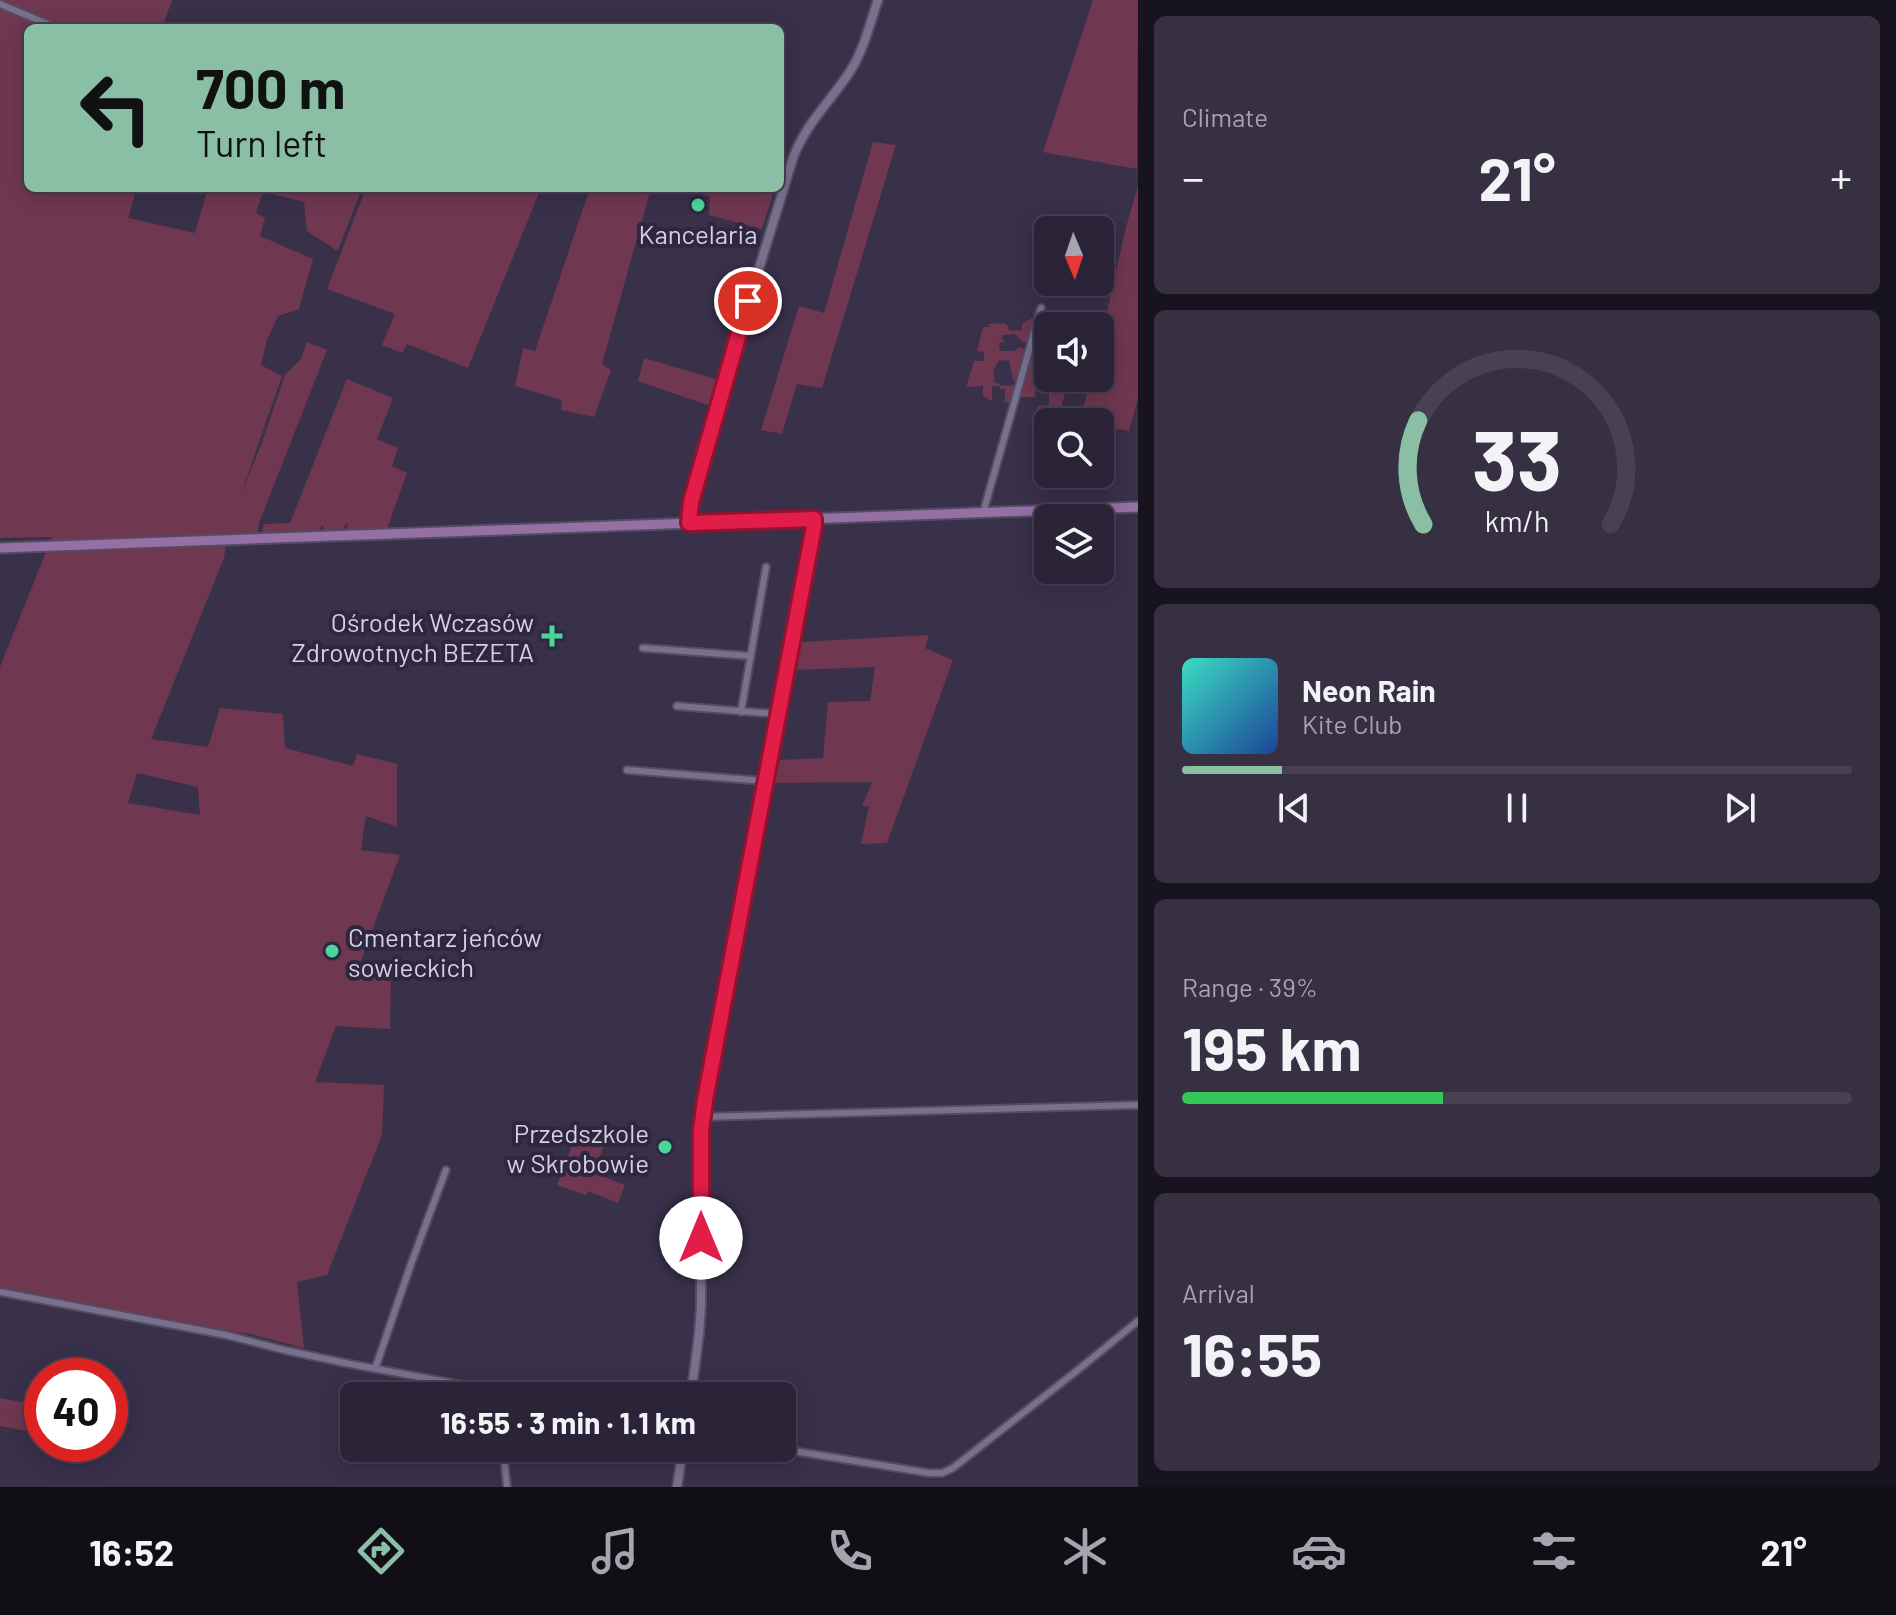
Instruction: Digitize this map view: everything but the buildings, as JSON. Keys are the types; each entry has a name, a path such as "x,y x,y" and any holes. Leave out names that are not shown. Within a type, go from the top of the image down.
{"main road":[{"path":"0,548 1138,507"}],"street":[{"path":"784,186 806,129 856,61 878,0"},
{"path":"0,4 48,24"},
{"path":"689,523 691,502 723,386 782,192"},
{"path":"983,513 1041,308"},
{"path":"693,1382 701,1306 702,1117 814,519"},
{"path":"741,712 766,567"},
{"path":"643,648 751,656"},
{"path":"677,706 778,714"},
{"path":"627,770 765,781"},
{"path":"702,1117 1138,1105"},
{"path":"375,1369 446,1170"},
{"path":"0,1292 226,1335 441,1382"},
{"path":"796,1452 889,1468 942,1473 953,1468 1138,1321"},
{"path":"504,1462 507,1487"},
{"path":"677,1487 681,1462"}],"shaded area":[{"path":"0,0 172,0 163,24 59,24"},
{"path":"1093,0 1138,0 1137,169 1043,152"},
{"path":"0,6 51,24 24,24 24,192 136,192 128,218 195,233 207,192 360,192 338,250 307,231 304,202 268,193 262,195 256,213 265,218 260,236 313,259 299,309 278,316 267,340 261,365 282,376 240,497 285,375 301,359 307,342 327,350 258,531 256,534 234,536 228,532 224,558 151,739 208,747 220,708 283,714 285,748 353,766 357,754 397,764 397,827 366,816 361,850 400,855 356,974 391,974 390,1029 336,1026 315,1082 384,1085 382,1135 327,1275 297,1282 304,1348 250,1334 213,1330 0,1288 0,667 52,537 0,538","holes":["137,773 198,787 200,815 128,803"]},
{"path":"873,142 896,145 822,388 797,384 782,434 761,430 799,306 824,313"},
{"path":"1138,186 1138,398 1129,431 1114,428 1114,408 1083,408 1087,392 1114,392 1114,312 1107,312 1111,296 1114,296 1114,281"},
{"path":"364,192 539,192 468,368 407,344 402,353 382,345 395,314 327,289"},
{"path":"589,192 650,192 602,364 611,370 594,417 561,410 562,400 515,386 523,348 535,351"},
{"path":"698,192 774,192 762,229 709,215 710,197"},
{"path":"1032,318 1028,342 1023,342 1015,334 1002,335 1004,342 999,343 1000,351 1014,351 1020,347 1026,350 1016,380 1013,380 1009,360 998,361 993,369 995,383 1000,386 1015,385 1010,403 1003,401 1005,389 999,386 992,386 992,401 983,396 983,386 966,387 974,361 984,361 984,352 977,351 983,327 1005,323 1009,331 1022,330 1022,324"},
{"path":"644,358 719,380 713,407 638,381"},
{"path":"1029,360 1034,360 1035,397 1018,397"},
{"path":"347,379 393,398 377,439 398,448 392,466 407,473 387,529 345,530 346,524 342,531 323,531 324,526 319,532 263,534 264,524 290,523"},
{"path":"1049,392 1065,392 1061,408 1037,406 1049,405"},
{"path":"929,635 925,648 953,660 887,843 861,844 869,806 862,806 872,782 773,783 778,760 823,758 828,702 870,701 875,667 795,670 800,642"},
{"path":"579,1127 607,1137 594,1173 625,1185 618,1203 588,1191 586,1195 557,1185"},
{"path":"0,1398 24,1403 24,1431 0,1426"}],"place":[{"name":"Kancelaria","path":"698,205"},
{"name":"Ośrodek Wczasów Zdrowotnych BEZETA","path":"552,636"},
{"name":"Cmentarz jeńców sowieckich","path":"332,951"},
{"name":"Przedszkole w Skrobowie","path":"665,1147"}],"route":[{"path":"701,1238 701,1131 705,1100 814,526 814,519 689,523 691,502 748,301"}]}
